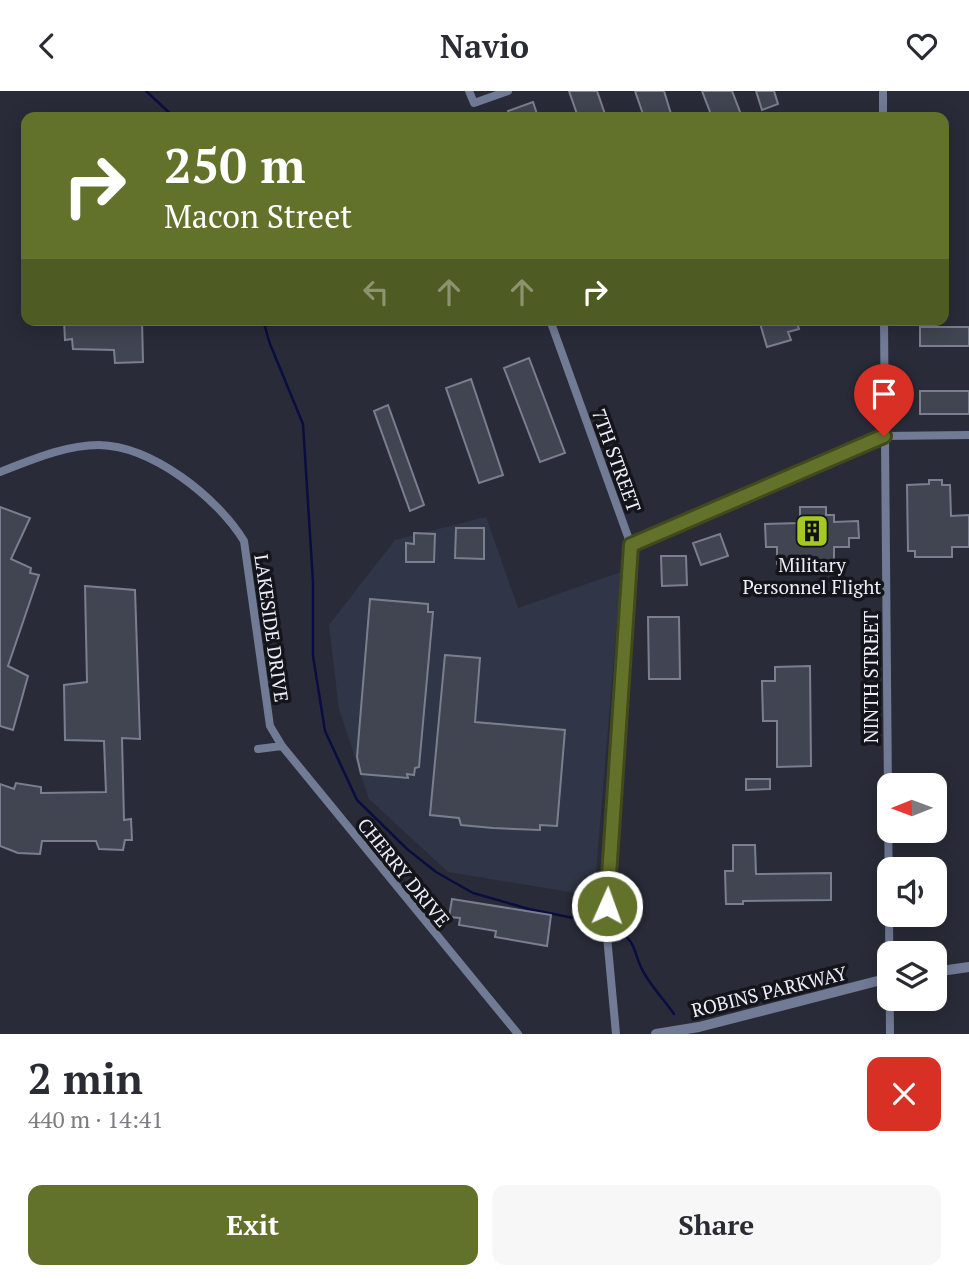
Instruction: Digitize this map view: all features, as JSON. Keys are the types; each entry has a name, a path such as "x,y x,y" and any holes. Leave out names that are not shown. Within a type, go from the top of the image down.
{"street":[{"path":"469,91 474,103 508,91"},
{"path":"883,91 883,112"},
{"name":"7TH STREET","path":"552,326 631,545 606,925 616,1034"},
{"name":"NINTH STREET","path":"884,326 889,941"},
{"path":"631,545 884,436 969,435"},
{"name":"LAKESIDE DRIVE","path":"0,472 60,451 100,445 128,450 152,460 199,489 244,541 271,726 282,746"},
{"path":"258,749 282,746"},
{"name":"CHERRY DRIVE","path":"282,746 518,1034"},
{"path":"947,970 969,967"},
{"name":"ROBINS PARKWAY","path":"656,1034 699,1027 877,981"},
{"name":"NINTH STREET","path":"890,1011 890,1034"}],"shaded area":[{"path":"486,517 518,608 621,572 594,896 448,872 369,799 339,709 329,625 395,540"}],"building":[{"path":"569,91 597,91 604,112 576,112"},
{"path":"635,91 664,91 670,112 642,112"},
{"path":"702,91 732,91 740,112 710,112"},
{"path":"756,91 774,91 778,104 762,110"},
{"path":"533,102 536,112 508,112"},
{"path":"64,326 142,326 143,362 115,363 114,350 73,349 72,339 65,340"},
{"path":"761,326 798,326 799,329 788,332 791,340 767,347"},
{"path":"920,327 969,327 969,346 920,346"},
{"path":"529,358 565,453 540,462 504,368"},
{"path":"471,379 503,475 479,483 446,388"},
{"path":"920,391 969,391 969,414 920,414"},
{"path":"388,405 424,505 410,511 374,411"},
{"path":"929,480 942,480 942,485 950,485 951,516 969,515 969,547 952,547 952,557 915,557 915,551 908,551 907,485 929,484"},
{"path":"0,507 30,518 11,559 31,568 30,573 39,575 8,666 28,676 13,730 0,726"},
{"name":"Military Personnel Flight","path":"800,507 826,507 826,515 834,515 834,522 858,521 859,538 849,538 849,547 834,547 834,567 811,568 810,564 777,564 777,547 766,547 765,524 800,523"},
{"path":"456,528 484,528 484,559 455,558"},
{"path":"414,533 435,534 434,562 406,562 406,543 414,544"},
{"path":"720,534 728,556 701,565 693,543"},
{"path":"661,556 686,556 687,585 662,586"},
{"path":"85,586 135,590 140,739 122,738 124,820 131,819 132,840 125,840 123,850 99,849 96,841 42,841 40,854 18,853 0,846 0,784 14,789 16,783 41,787 41,793 106,792 104,741 65,740 64,685 87,682"},
{"path":"370,599 428,604 428,612 433,612 419,767 415,768 414,775 407,774 408,778 361,774 357,757"},
{"path":"648,617 679,617 680,679 649,679"},
{"path":"445,655 480,658 475,722 565,730 557,826 540,825 540,830 493,828 461,825 459,818 430,815"},
{"path":"810,666 811,766 777,767 777,721 763,721 762,681 775,681 775,667"},
{"path":"746,779 770,779 770,789 746,790"},
{"path":"733,845 755,845 756,874 831,873 831,900 743,901 743,904 726,904 725,871 733,871"},
{"path":"452,899 551,915 547,946 495,937 496,931 459,925 460,918 449,917"}],"waterway":[{"path":"146,91 169,112"},
{"path":"265,326 303,424 313,582 313,656 325,731 357,800 407,849 436,872 473,893 529,909 598,923"},
{"path":"614,927 632,944 644,973 674,1014"}],"place":[{"name":"Military Personnel Flight","path":"812,531"}],"route":[{"path":"607,906 631,545 884,436"}]}
